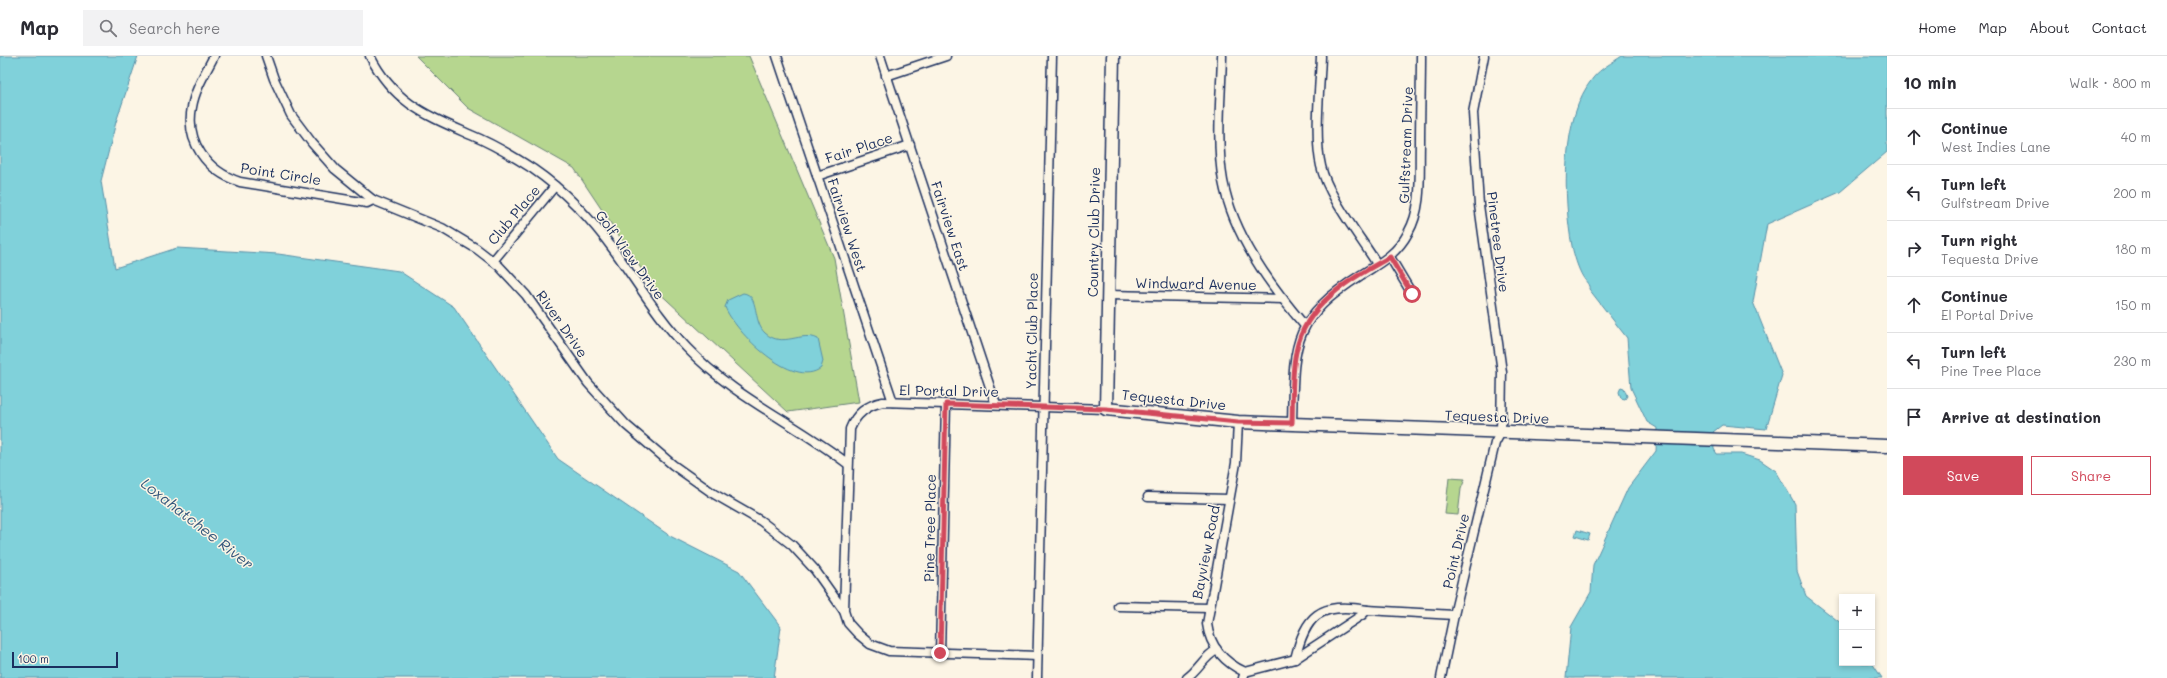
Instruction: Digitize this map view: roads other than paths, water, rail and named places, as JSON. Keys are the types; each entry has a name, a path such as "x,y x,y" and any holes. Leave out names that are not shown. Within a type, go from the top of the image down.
{"street":[{"name":"Point Circle","path":"214,56 195,96 190,116 193,138 202,156 209,164 221,174 240,182 367,203 373,200"},
{"name":"River Drive","path":"266,56 282,97 312,144 336,169 373,200 442,228 460,238 493,261 526,295 579,371 626,425 673,465 714,494 761,521 792,545 815,570 844,611"},
{"name":"Golf View Drive","path":"370,56 390,86 408,103 438,121 471,135 514,157 555,186 603,235 653,309 674,334 701,362 746,398 810,437 848,464"},
{"name":"Fairview West","path":"777,56 893,402"},
{"name":"Fairview East","path":"880,56 996,405"},
{"path":"886,76 946,56"},
{"name":"Yacht Club Place","path":"1037,678 1052,56"},
{"name":"Country Club Drive","path":"1106,409 1113,56"},
{"path":"1222,56 1220,161 1226,194 1232,213 1246,243 1282,299 1305,326"},
{"path":"1321,56 1318,148 1321,166 1330,189 1377,264"},
{"name":"Gulfstream Drive","path":"1292,423 1294,364 1299,339 1305,326 1316,310 1329,296 1390,257 1409,232 1418,203 1421,56"},
{"name":"Pinetree Drive","path":"1484,56 1473,113 1479,205 1502,372 1501,432"},
{"name":"Fair Place","path":"817,176 910,145"},
{"name":"Club Place","path":"493,261 555,186"},
{"path":"1390,257 1412,294"},
{"name":"Windward Avenue","path":"1108,296 1282,299"},
{"name":"El Portal Drive","path":"844,611 849,434 854,420 869,407 878,403 893,402 1106,409"},
{"name":"Pine Tree Place","path":"940,653 946,404"},
{"name":"Tequesta Drive","path":"1106,409 1238,422 1887,446"},
{"name":"Bayview Road","path":"1238,422 1236,463 1209,608 1208,630 1217,650 1244,675"},
{"name":"Point Drive","path":"1441,678 1454,615 1495,444 1501,432"},
{"path":"1148,497 1230,499"},
{"path":"1118,606 1209,608"},
{"path":"1295,659 1301,637 1307,624 1317,614 1346,607 1367,610 1454,615"},
{"path":"1244,675 1295,659 1362,615 1367,610"},
{"path":"844,611 848,622 862,638 870,644 889,651 1037,656"},
{"path":"1187,678 1197,671 1209,654 1217,650"}],"water":[{"name":"Loxahatchee River","path":"0,56 138,56 116,122 101,181 115,268 177,248 278,254 399,271 454,307 558,459 670,536 739,571 781,627 774,678 0,678"},
{"path":"1622,56 1887,56 1887,152 1840,192 1767,224 1753,302 1782,375 1766,429 1722,425 1713,432 1714,449 1717,454 1741,454 1760,460 1776,471 1795,504 1797,571 1806,596 1839,622 1839,666 1874,666 1882,678 1566,678 1571,627 1591,592 1593,565 1628,488 1656,451 1657,428 1647,422 1631,388 1627,338 1589,289 1579,270 1572,246 1569,227 1566,182 1570,136 1575,114 1583,94 1596,74"},
{"path":"743,293 752,298 758,322 765,333 772,337 785,340 805,337 818,339 823,361 821,368 809,373 796,371 781,365 752,343 731,318 725,307 728,300"},
{"path":"1621,387 1624,388 1627,396 1625,399 1621,398 1619,392"},
{"path":"1577,530 1590,534 1588,540 1575,536"}]}
